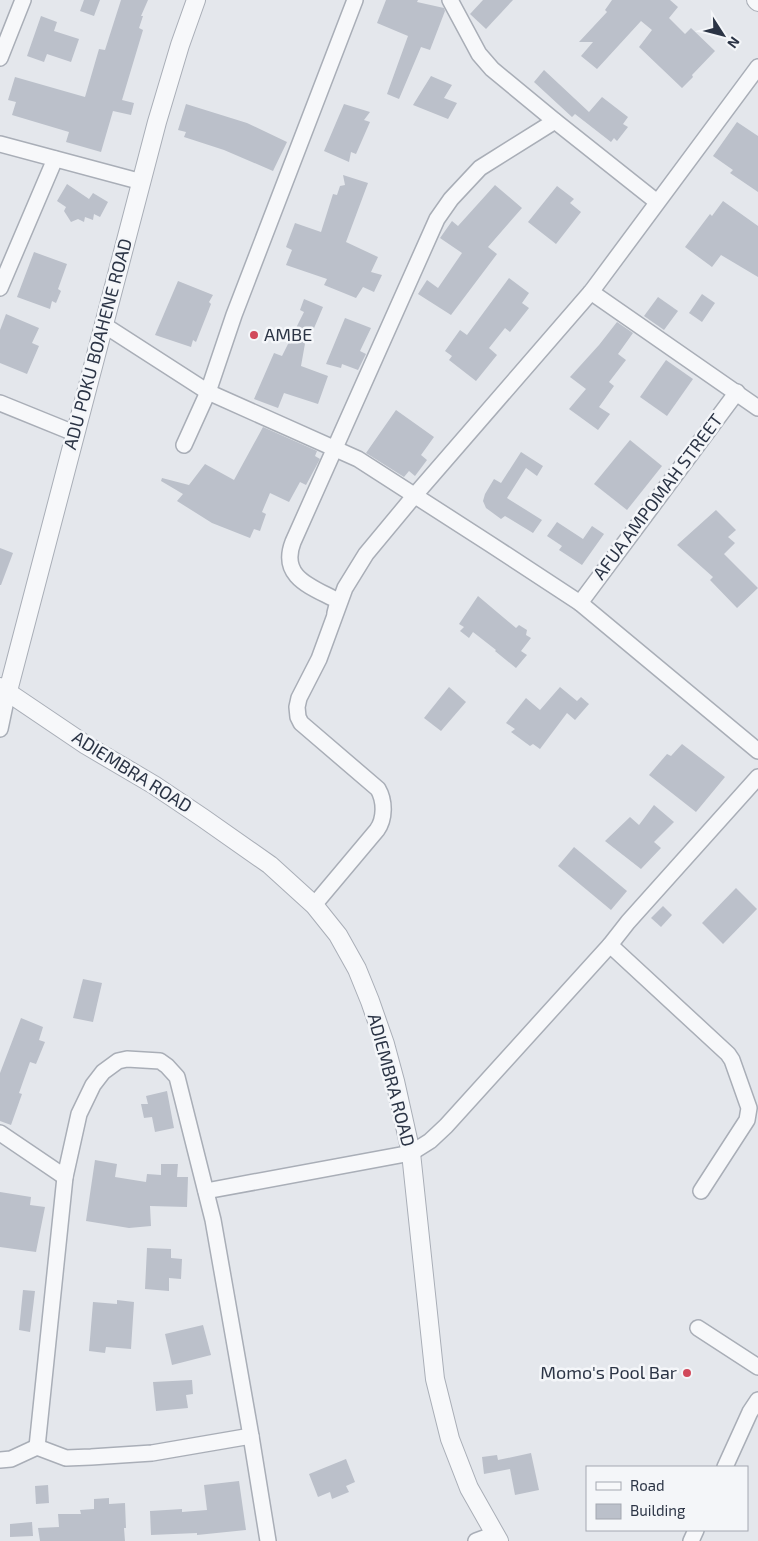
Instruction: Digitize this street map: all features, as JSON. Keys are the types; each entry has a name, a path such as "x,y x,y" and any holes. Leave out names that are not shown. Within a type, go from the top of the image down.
{"street":[{"path":"0,58 23,0"},
{"name":"ADU POKU BOAHENE ROAD","path":"4,689 104,326 157,122 180,45 196,0"},
{"path":"184,445 208,392 234,315 355,0"},
{"path":"450,0 479,54 492,69 554,121 657,202"},
{"path":"314,905 377,830 382,821 383,801 378,789 301,723 298,717 297,707 299,698 319,659 345,588 366,554 415,495 591,292 758,67"},
{"path":"334,617 338,601 299,579 291,569 289,552 437,219 451,199 480,168 554,121"},
{"path":"0,144 142,182"},
{"path":"0,288 55,158"},
{"path":"591,292 758,408"},
{"path":"104,326 208,392 358,459 415,495 580,603 758,751"},
{"name":"AFUA AMPOMAH STREET","path":"580,603 737,392"},
{"path":"0,403 74,433"},
{"path":"0,729 4,689"},
{"name":"ADIEMBRA ROAD","path":"4,689 86,745 154,785 270,865 314,905 338,935 357,969 385,1044 411,1153 435,1379 450,1439 469,1488 497,1538"},
{"path":"206,1191 411,1153 430,1141 446,1126 610,945 628,922 758,777"},
{"path":"610,945 728,1054 732,1060 749,1108 749,1114 701,1191"},
{"path":"37,1447 65,1177 78,1114 93,1084 111,1065 127,1059 160,1061 168,1066 177,1077 213,1220 252,1436 268,1541"},
{"path":"0,1133 65,1177"},
{"path":"698,1328 758,1367"},
{"path":"725,1466 750,1412 758,1400"},
{"path":"0,1460 11,1459 37,1447 66,1458 91,1457 152,1453 252,1436"},
{"path":"476,1541 497,1538"}],"building":[{"path":"84,0 100,0 94,16 80,11"},
{"path":"121,0 148,0 141,16 143,16 139,28 143,30 122,100 134,103 131,115 113,111 101,152 66,142 69,132 12,115 16,102 8,100 15,77 85,97 99,49 105,50"},
{"path":"386,0 418,0 417,2 444,8 445,11 430,50 421,47 399,99 387,94 408,36 377,23"},
{"path":"483,0 513,0 486,29 470,14"},
{"path":"612,0 670,0 678,7 669,18 685,34 691,28 715,51 682,88 639,47 652,30 641,21 597,69 581,56 593,42 579,42 607,12 605,10"},
{"path":"41,16 57,22 54,31 79,39 71,62 47,54 44,62 27,56"},
{"path":"544,70 589,112 602,97 628,117 623,124 628,127 617,141 614,138 611,142 575,114 572,117 534,82"},
{"path":"431,76 452,85 444,98 457,103 448,119 413,105"},
{"path":"186,104 247,123 287,142 273,171 224,150 184,137 186,132 178,130"},
{"path":"344,104 370,112 364,120 370,122 356,154 351,152 349,162 324,151"},
{"path":"737,122 758,136 758,192 730,173 733,170 713,156"},
{"path":"343,175 368,183 346,242 378,257 371,272 382,275 374,292 363,287 356,298 324,285 327,279 286,265 292,250 286,247 295,223 321,232 333,194 337,195 340,186 345,185"},
{"path":"67,184 89,199 93,193 108,202 100,217 94,214 93,220 85,217 84,222 78,219 71,222 64,211 66,207 57,201"},
{"path":"495,185 522,208 488,247 497,254 451,315 418,294 427,280 438,288 462,253 440,238 452,221 458,226"},
{"path":"557,186 574,199 570,203 581,212 556,244 528,222"},
{"path":"723,201 758,226 758,277 721,255 712,267 685,247 710,214 712,216"},
{"path":"34,252 67,264 58,289 61,291 56,303 52,301 50,309 17,297"},
{"path":"509,278 529,293 522,303 529,308 510,332 505,328 489,348 497,355 476,381 449,360 452,356 445,351 460,330 467,335"},
{"path":"178,281 213,295 196,342 193,340 191,347 155,335"},
{"path":"702,294 715,303 702,322 689,313"},
{"path":"658,297 678,311 664,330 644,316"},
{"path":"304,299 323,307 309,340 306,338 301,366 328,376 318,404 284,393 278,408 254,399 274,353 282,356 304,312 300,310"},
{"path":"6,314 39,328 32,343 39,346 27,374 0,363 0,330"},
{"path":"345,318 371,328 360,351 366,354 358,370 342,364 341,368 326,364"},
{"path":"617,322 633,333 618,354 626,360 609,382 614,386 599,407 610,414 598,430 569,409 586,389 570,377"},
{"path":"666,360 693,379 667,416 640,397"},
{"path":"396,410 434,437 421,455 427,460 415,476 409,471 404,477 366,453"},
{"path":"263,427 317,451 315,456 320,459 306,485 300,482 289,502 270,493 262,512 266,514 260,531 254,529 250,538 212,523 177,501 183,494 161,481 162,478 189,485 205,464 234,480"},
{"path":"630,440 662,466 627,510 594,484"},
{"path":"521,452 543,466 537,476 526,468 507,498 542,520 533,533 505,516 501,519 486,508 483,501 494,479 501,483"},
{"path":"716,510 736,530 728,537 735,543 724,554 758,588 737,608 710,580 713,577 677,545"},
{"path":"557,522 583,539 592,526 604,534 582,565 559,550 562,546 547,536"},
{"path":"0,548 13,553 1,585 0,585"},
{"path":"478,596 516,628 519,625 527,630 526,635 531,638 521,651 527,655 516,668 473,632 469,638 460,631 464,627 459,624"},
{"path":"449,687 466,702 441,731 424,718"},
{"path":"560,687 577,701 581,697 589,704 575,720 567,713 540,749 533,744 530,746 511,732 515,729 506,723 526,698 540,710"},
{"path":"682,744 725,777 696,812 649,775 667,754 671,756"},
{"path":"654,805 674,822 654,842 661,848 641,869 605,841 630,817 639,825"},
{"path":"574,847 627,891 611,910 558,866"},
{"path":"736,888 757,909 723,944 702,923"},
{"path":"663,906 672,915 661,927 651,918"},
{"path":"83,979 102,983 93,1022 73,1018"},
{"path":"21,1018 43,1027 39,1040 45,1042 36,1064 30,1062 19,1093 22,1094 11,1125 0,1121 0,1073"},
{"path":"167,1091 174,1128 155,1132 152,1117 144,1118 141,1104 148,1104 146,1096"},
{"path":"95,1160 117,1164 115,1177 146,1182 147,1174 161,1175 161,1164 178,1164 177,1177 188,1177 187,1207 150,1206 151,1226 129,1228 86,1221"},
{"path":"0,1192 31,1197 30,1205 45,1207 36,1252 0,1247"},
{"path":"147,1248 171,1249 171,1258 182,1259 181,1279 169,1278 169,1291 145,1289"},
{"path":"23,1290 35,1291 30,1332 19,1330"},
{"path":"117,1300 134,1302 131,1349 106,1347 105,1353 89,1351 93,1302 117,1304"},
{"path":"203,1325 211,1355 172,1365 165,1334"},
{"path":"192,1380 193,1394 186,1395 188,1408 156,1411 153,1382"},
{"path":"531,1453 539,1490 515,1495 510,1469 484,1474 482,1457 497,1455 498,1460"},
{"path":"346,1459 355,1482 346,1486 349,1492 332,1499 330,1492 318,1497 309,1474"},
{"path":"239,1481 246,1530 197,1535 197,1533 151,1535 150,1511 182,1509 182,1512 207,1510 204,1485"},
{"path":"48,1485 49,1503 36,1504 35,1486"},
{"path":"109,1498 109,1504 125,1503 125,1541 40,1541 38,1528 59,1527 58,1514 81,1514 80,1510 94,1509 94,1499"},
{"path":"32,1522 33,1536 10,1537 10,1524"}],"place":[{"name":"AMBE","path":"254,335"},
{"name":"Momo's Pool Bar","path":"687,1373"}]}
